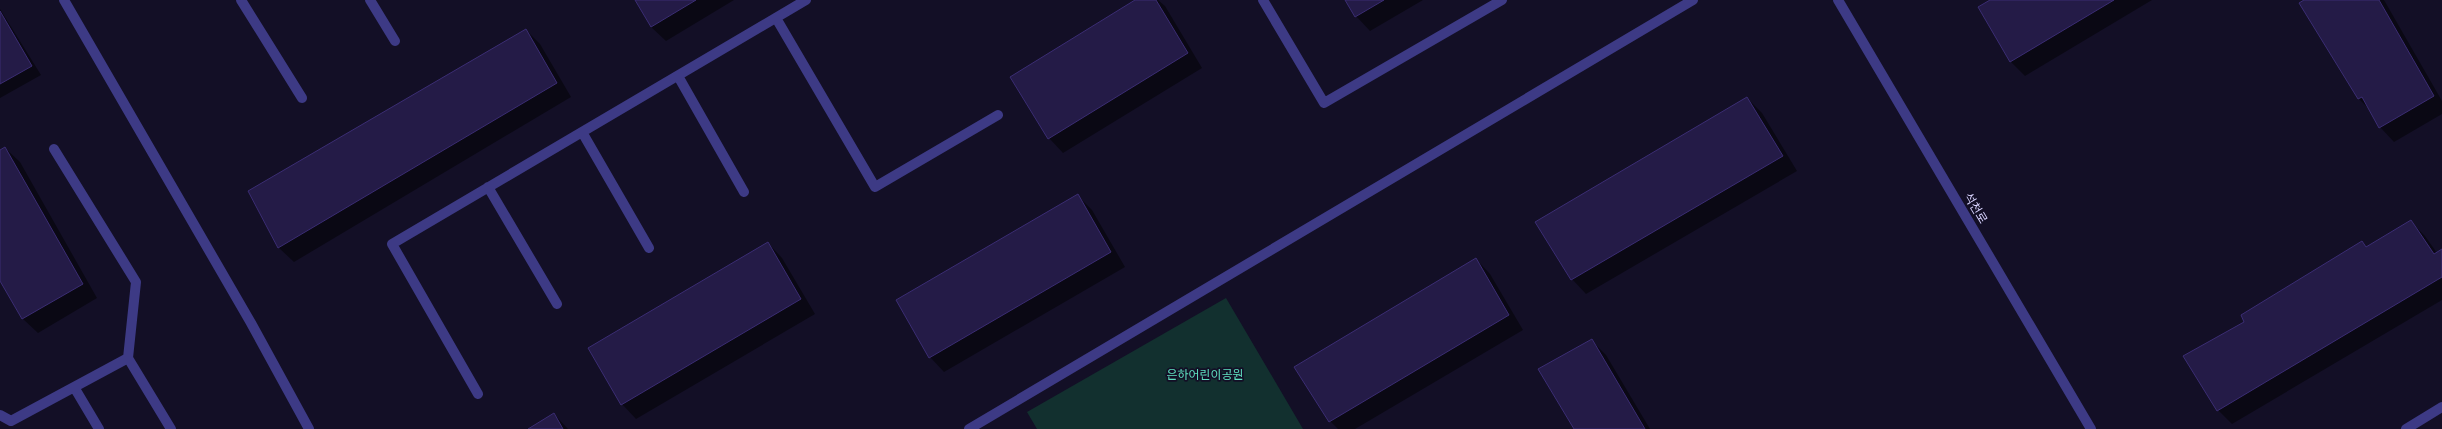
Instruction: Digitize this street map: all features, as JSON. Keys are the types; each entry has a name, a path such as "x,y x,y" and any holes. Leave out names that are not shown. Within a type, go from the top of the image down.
{"street":[{"path":"64,0 251,323 309,429"},
{"path":"241,0 302,98"},
{"path":"370,0 395,41"},
{"path":"478,394 392,244 806,0"},
{"path":"1263,0 1324,103 1502,0"},
{"path":"969,429 1693,0"},
{"name":"석천로","path":"1838,0 2092,429"},
{"path":"776,18 875,186 998,115"},
{"path":"678,76 744,192"},
{"path":"582,132 649,248"},
{"path":"54,149 136,282 128,358 170,429"},
{"path":"488,187 557,304"},
{"path":"0,415 11,421 128,358"},
{"path":"74,387 99,429"},
{"path":"2406,429 2442,408"}],"green space":[{"name":"은하어린이공원","path":"1226,298 1303,429 1037,429 1027,412"}],"building":[{"path":"635,0 696,0 651,27"},
{"path":"1135,0 1156,0 1188,53 1048,139 1010,77"},
{"path":"1345,0 1384,0 1355,17"},
{"path":"1990,0 2114,0 2010,62 1978,7"},
{"path":"2304,0 2379,0 2434,96 2379,128 2362,97 2358,99 2299,3"},
{"path":"0,11 32,66 0,84"},
{"path":"526,29 557,83 278,248 248,191"},
{"path":"1747,97 1783,156 1571,280 1535,222"},
{"path":"5,147 83,284 22,319 0,281 0,150"},
{"path":"1078,194 1111,252 929,358 896,300"},
{"path":"2411,220 2434,254 2442,249 2442,277 2217,411 2183,356 2244,322 2241,315 2362,241 2366,247"},
{"path":"768,242 801,299 621,405 588,348"},
{"path":"1476,258 1509,315 1329,422 1294,367"},
{"path":"1592,339 1645,429 1574,429 1538,369"},
{"path":"554,413 563,429 528,429"}]}
